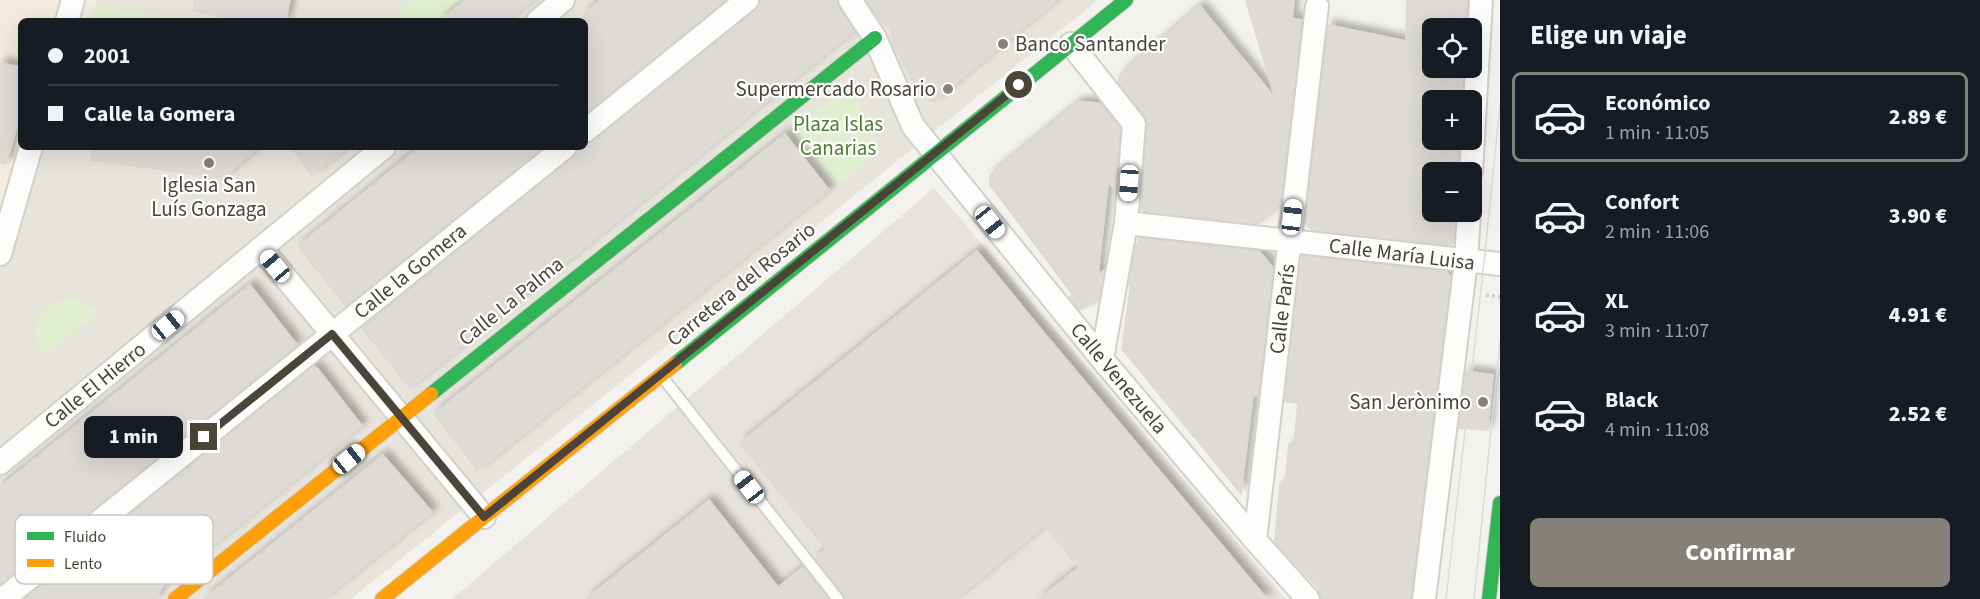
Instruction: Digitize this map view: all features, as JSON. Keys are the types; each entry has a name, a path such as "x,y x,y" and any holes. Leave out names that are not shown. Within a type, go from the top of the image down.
{"main road":[{"name":"Carretera del Rosario","path":"382,599 1126,0"},
{"name":"Calle La Palma","path":"213,568 875,39"},
{"path":"1489,599 1498,555 1500,503"},
{"name":"Calle La Palma","path":"175,599 194,584"}],"street":[{"path":"68,18 73,0"},
{"path":"542,18 563,0"},
{"path":"588,129 747,0"},
{"path":"1472,162 1481,0"},
{"name":"Calle Venezuela","path":"852,1 875,39 913,126 934,154 1102,359 1308,599"},
{"name":"Calle París","path":"1255,540 1317,6"},
{"path":"1071,44 1134,124 1126,223 1102,359"},
{"path":"0,254 30,150"},
{"name":"Calle El Hierro","path":"0,463 380,150"},
{"name":"Calle la Gomera","path":"107,515 561,150"},
{"path":"1424,599 1466,261 1468,222"},
{"name":"Calle María Luisa","path":"1126,223 1500,264"},
{"path":"261,248 484,517"},
{"name":"Calle la Gomera","path":"3,599 22,584"}],"lane":[{"path":"661,376 838,599"}],"path":[{"path":"1480,295 1500,297"}],"shaded area":[{"path":"0,0 97,0 90,18 18,18 18,150 43,150 0,268"},
{"path":"97,0 1098,0 351,599 0,599 0,268 43,150 588,150 588,18 90,18"},
{"path":"934,188 1286,599 452,599"}],"green space":[{"path":"410,0 466,0 443,18 393,18"},
{"path":"95,6 183,18 90,18"},
{"name":"Plaza Islas Canarias","path":"850,85 880,150 837,186 792,130"},
{"path":"70,299 85,304 98,313 44,356 37,336 39,319 50,306"}],"building":[{"path":"195,0 290,0 287,18 232,18 194,11"},
{"path":"466,0 533,0 510,18 443,18"},
{"path":"601,0 726,0 588,112 588,18 585,18 585,13"},
{"path":"760,0 837,0 854,31 410,388 362,328 573,158 577,150 588,150 588,143 759,5"},
{"path":"866,0 1057,0 933,102 919,92 892,42 893,35 889,27 881,21"},
{"path":"1246,0 1294,0 1292,18 1302,20 1280,206 1258,224 1144,211 1141,209 1147,124 1145,116 1118,82 1120,75 1200,6 1275,98"},
{"path":"1407,0 1467,0 1466,18 1422,18 1422,78 1463,78 1463,90 1422,90 1422,150 1459,150 1458,162 1422,162 1422,222 1455,222 1454,242 1451,245 1312,230 1305,223 1328,25 1406,41"},
{"path":"0,63 18,66 18,122 6,164 0,163"},
{"path":"1079,102 1100,103 1120,128 1115,188 1108,183 1098,275 1104,270 1099,300 1079,310 1069,297 1073,295 990,185 990,175"},
{"path":"785,134 829,190 478,470 434,414"},
{"path":"93,150 255,150 224,178 92,160"},
{"path":"293,150 344,150 312,176"},
{"path":"416,150 539,150 346,306 298,246"},
{"path":"1144,239 1259,251 1273,268 1258,396 1253,395 1241,494 1122,349 1136,245"},
{"path":"977,251 1267,599 1039,599 1079,567 1045,526 955,599 845,599 844,594 815,558 826,549 740,443"},
{"path":"1302,256 1447,272 1450,277 1411,599 1321,599 1319,589 1275,542 1280,484 1285,485 1289,444 1294,444 1298,403 1285,401"},
{"path":"250,285 297,345 86,515 15,515 15,572 0,584 0,487"},
{"path":"314,366 362,426 213,546 213,515 129,515"},
{"path":"1466,371 1493,375 1488,430 1459,428"},
{"path":"383,455 432,512 324,599 204,599"},
{"path":"709,500 778,587 803,567 828,599 586,599"},
{"path":"44,584 165,584 157,599 25,599"}],"tram line":[{"path":"1446,599 1500,105"},
{"path":"1474,599 1500,342"}],"traffic: fast":[{"path":"675,364 1126,0"},
{"path":"431,394 875,38"},
{"path":"1489,599 1500,503"}],"traffic: slow":[{"path":"382,599 675,364"},
{"path":"213,569 431,394"},
{"path":"175,599 194,584"}],"place":[{"name":"Banco Santander","path":"1003,44"},
{"name":"Supermercado Rosario","path":"948,89"},
{"name":"Iglesia San Luís Gonzaga","path":"209,163"},
{"name":"San Jerònimo","path":"1483,402"}],"route":[{"path":"204,437 332,334 484,517 1019,85"}]}
